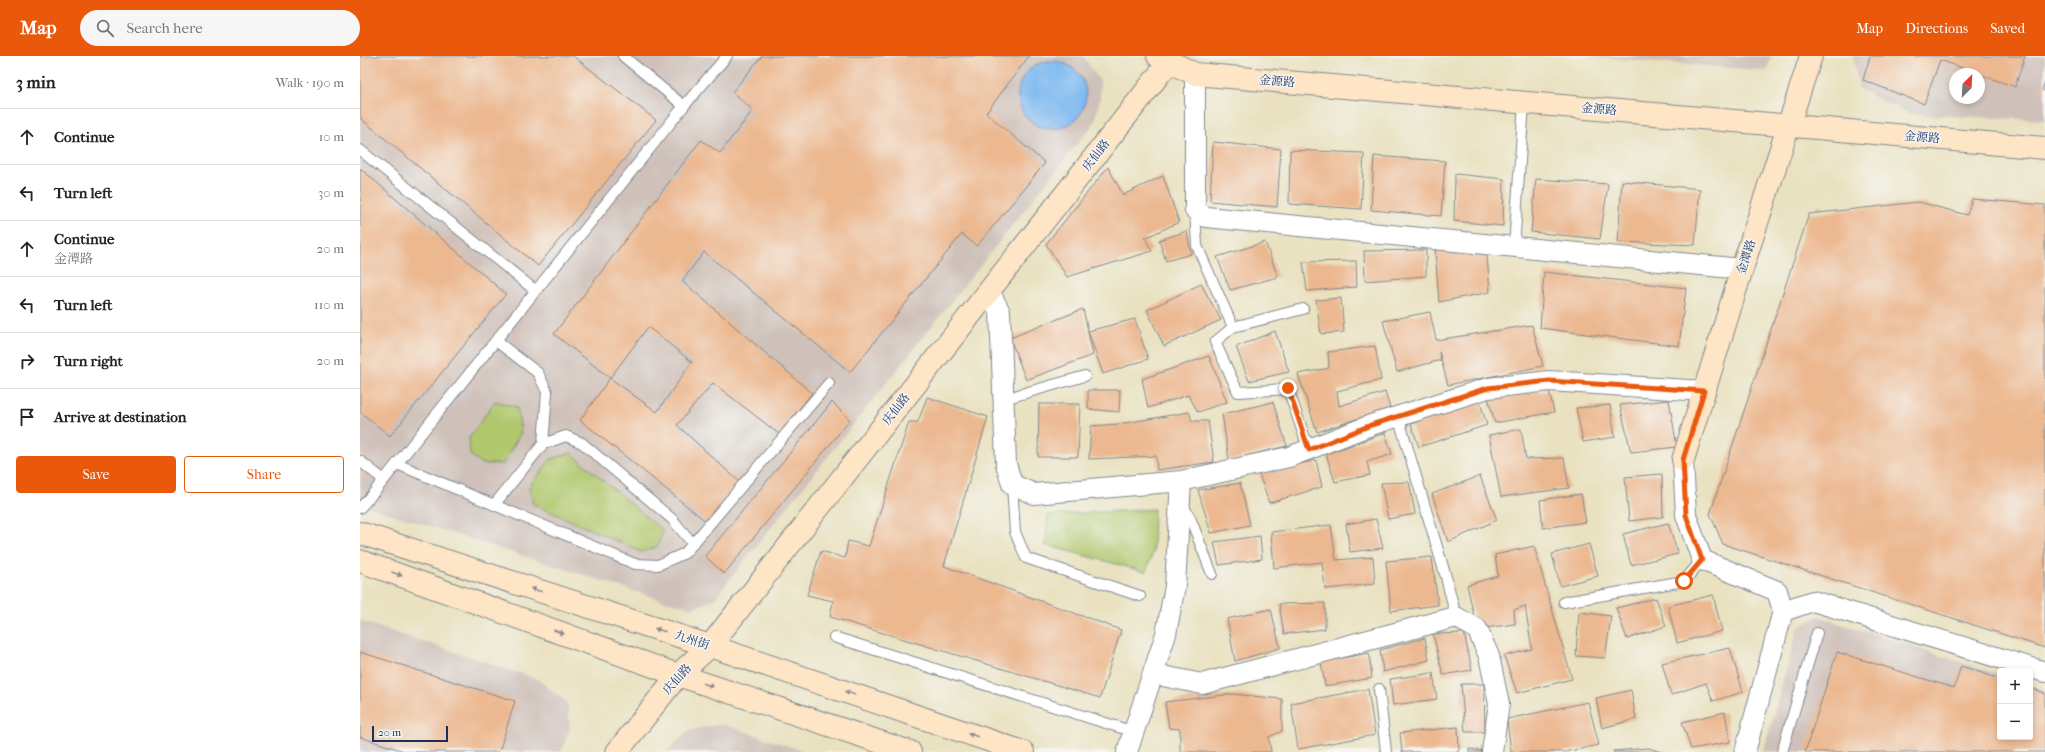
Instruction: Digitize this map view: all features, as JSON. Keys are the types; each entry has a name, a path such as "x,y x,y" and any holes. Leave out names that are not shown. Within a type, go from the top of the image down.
{"street":[{"name":"金潭路","path":"1683,460 1742,269 1811,56"},
{"name":"金源路","path":"1164,59 1195,74 2045,148"},
{"name":"庆仙路","path":"617,752 678,675 710,646 989,291 1164,59"},
{"path":"1195,74 1195,210 1206,217 1742,269"},
{"path":"989,291 1000,312 1006,464 1012,484 1034,494 1180,490 1289,457 1398,416 1488,388 1549,381 1704,391"},
{"path":"1683,460 1686,515 1702,560 1777,591 1783,611 1745,752"},
{"path":"1127,752 1166,634 1175,586 1180,490"},
{"name":"九州街","path":"360,533 710,646 1023,752"},
{"path":"360,561 678,675 910,752"},
{"path":"1783,611 1813,601 2045,672"},
{"path":"1153,674 1202,684 1456,616 1477,629 1489,656 1499,704 1492,752"}],"lane":[{"path":"623,56 684,106"},
{"path":"360,508 496,342 684,106 727,56"},
{"path":"1514,247 1524,103"},
{"path":"360,150 536,291"},
{"path":"1195,210 1198,246 1233,327"},
{"path":"1303,309 1233,327 1215,342 1238,392 1288,388 1309,450"},
{"path":"496,342 538,373 547,392 543,444"},
{"path":"1004,399 1085,376"},
{"path":"397,464 636,564 658,565 685,553 829,384"},
{"path":"1398,416 1446,577 1456,616"},
{"path":"494,505 543,444 566,436 582,444 672,519 693,544"},
{"path":"360,461 384,480"},
{"path":"1012,484 1015,532 1026,558 1140,596"},
{"path":"1180,490 1212,574"},
{"path":"1564,602 1684,581 1702,560"},
{"path":"1782,752 1817,633"},
{"path":"834,637 1134,732"},
{"path":"1379,689 1386,752"}],"shaded area":[{"path":"360,56 1083,56 1100,81 1100,99 1094,123 714,599 693,608 665,601 360,504"},
{"path":"1584,56 1771,56 1767,71"},
{"path":"1853,56 2045,56 2045,120 1909,114 1859,89"},
{"path":"1817,616 1997,674 1997,740 2033,740 2033,686 2045,690 2045,752 1763,752 1798,628"},
{"path":"360,621 537,679 567,702 570,728 561,752 360,752"},
{"path":"723,724 806,752 666,752 690,730"}],"green space":[{"path":"495,401 517,407 521,432 503,464 482,464 470,455 469,438"},
{"path":"571,453 663,531 657,547 641,552 533,504 529,487 551,459"},
{"path":"1154,509 1153,553 1146,572 1045,545 1048,515"}],"water":[{"path":"1052,61 1065,64 1076,71 1083,82 1086,95 1083,108 1076,119 1065,126 1052,129 1039,126 1028,119 1021,108 1018,95 1021,82 1028,71 1039,64"}],"building":[{"path":"360,56 573,56 656,120 538,266 360,118"},
{"path":"762,56 1029,56 986,113 1045,163 977,246 962,234 850,372 704,252 682,281 812,393 779,434 713,383 677,425 744,486 713,527 580,420 610,378 554,334 701,140 720,153 753,110 732,92","holes":["648,327 692,362 657,412 610,378"]},
{"path":"1870,56 2025,56 2015,87 1985,76 1985,68 1962,68 1940,60 1924,104 1863,80"},
{"path":"2045,81 2045,91 2042,90"},
{"path":"1213,142 1281,149 1277,207 1210,201"},
{"path":"1290,150 1364,153 1361,209 1289,204"},
{"path":"1374,156 1445,161 1441,216 1371,210"},
{"path":"1108,167 1123,195 1163,176 1179,222 1145,238 1152,251 1067,277 1046,244"},
{"path":"360,168 506,294 390,436 360,412"},
{"path":"1455,174 1504,179 1503,226 1454,221"},
{"path":"1536,179 1608,184 1600,239 1531,232"},
{"path":"1622,181 1700,189 1695,245 1618,242"},
{"path":"1972,199 2045,205 2045,648 1723,544 1710,514 1809,214 1919,202 1967,215"},
{"path":"1187,231 1191,254 1166,261 1159,240"},
{"path":"1265,242 1278,277 1230,290 1217,257"},
{"path":"1486,244 1490,292 1439,302 1435,250"},
{"path":"1426,250 1426,276 1365,281 1364,251"},
{"path":"1356,261 1357,287 1307,291 1303,262"},
{"path":"1544,272 1686,288 1679,346 1540,328"},
{"path":"1201,284 1221,320 1164,346 1147,310"},
{"path":"1341,298 1344,332 1321,334 1316,300"},
{"path":"1083,309 1093,355 1026,380 1010,338"},
{"path":"1430,312 1436,340 1532,325 1543,366 1448,385 1439,352 1441,360 1397,372 1383,321"},
{"path":"1135,319 1148,359 1103,374 1088,331"},
{"path":"1275,331 1289,372 1249,381 1236,347"},
{"path":"1375,346 1381,380 1337,391 1339,406 1385,392 1390,408 1317,432 1298,374 1329,368 1328,352"},
{"path":"1209,356 1227,402 1198,412 1188,395 1148,408 1142,379"},
{"path":"1088,390 1120,390 1119,412 1088,409"},
{"path":"1549,391 1554,412 1495,423 1488,397"},
{"path":"927,397 988,417 944,566 1121,630 1100,698 830,617 833,601 807,595 821,551 845,558 848,541 869,546 909,422 918,422"},
{"path":"1479,399 1487,425 1419,447 1411,424"},
{"path":"1669,400 1677,447 1631,452 1620,405"},
{"path":"832,402 850,420 724,574 705,556"},
{"path":"1273,402 1287,446 1229,460 1222,414"},
{"path":"1039,404 1080,404 1078,457 1038,457"},
{"path":"1610,405 1615,437 1583,442 1576,408"},
{"path":"1189,412 1192,421 1208,421 1214,462 1157,470 1156,456 1089,459 1091,426 1119,424"},
{"path":"1521,429 1526,459 1564,458 1569,488 1501,497 1489,435"},
{"path":"1385,433 1392,454 1367,462 1370,475 1335,482 1326,454"},
{"path":"1316,460 1322,487 1269,503 1259,474"},
{"path":"1662,474 1663,517 1629,521 1625,477"},
{"path":"1480,476 1497,520 1448,542 1432,494"},
{"path":"1409,482 1415,514 1388,519 1381,483"},
{"path":"1240,483 1250,525 1211,533 1198,490"},
{"path":"1581,494 1586,522 1543,528 1540,500"},
{"path":"1376,519 1383,548 1350,552 1346,524"},
{"path":"1668,523 1678,554 1631,565 1623,534"},
{"path":"1331,525 1336,560 1373,557 1375,584 1325,589 1322,562 1274,568 1271,532"},
{"path":"1260,536 1262,559 1219,565 1214,542"},
{"path":"1589,544 1598,576 1560,586 1552,554"},
{"path":"1534,546 1572,679 1517,693 1504,656 1532,649 1525,606 1514,610 1515,624 1477,629 1467,585 1498,576 1495,555"},
{"path":"1432,557 1438,605 1391,611 1386,561"},
{"path":"1713,595 1722,631 1677,643 1668,606"},
{"path":"1656,598 1666,626 1627,639 1616,608"},
{"path":"1325,603 1325,629 1284,634 1279,604"},
{"path":"1271,609 1280,648 1235,661 1227,619"},
{"path":"1579,612 1611,616 1605,658 1576,656"},
{"path":"1464,633 1472,670 1443,675 1433,634"},
{"path":"1425,638 1429,660 1383,672 1380,650"},
{"path":"1730,648 1743,692 1713,701 1706,683 1671,695 1662,663"},
{"path":"360,652 515,701 499,752 407,752 360,737"},
{"path":"1837,652 1954,688 1961,666 1997,678 1997,740 2033,740 2033,689 2045,693 2045,752 1805,752"},
{"path":"1369,653 1372,678 1325,686 1321,662"},
{"path":"1433,673 1437,699 1393,705 1390,679"},
{"path":"1461,684 1484,684 1485,732 1465,732"},
{"path":"1368,689 1375,735 1298,749 1291,703"},
{"path":"1631,690 1636,719 1602,728 1596,698"},
{"path":"1233,694 1282,699 1282,731 1269,737 1271,752 1180,752 1180,729 1169,728 1165,702"},
{"path":"1588,702 1599,745 1565,752 1511,752 1507,719"},
{"path":"1725,712 1730,742 1691,749 1682,722"},
{"path":"1458,727 1459,752 1402,752 1400,733"},
{"path":"1648,748 1662,752 1613,752 1613,751"},
{"path":"1469,749 1484,751 1484,752 1469,752"}],"route":[{"path":"1288,388 1309,450 1371,425 1488,388 1549,381 1704,391 1683,460 1686,515 1702,560 1684,581"}]}
